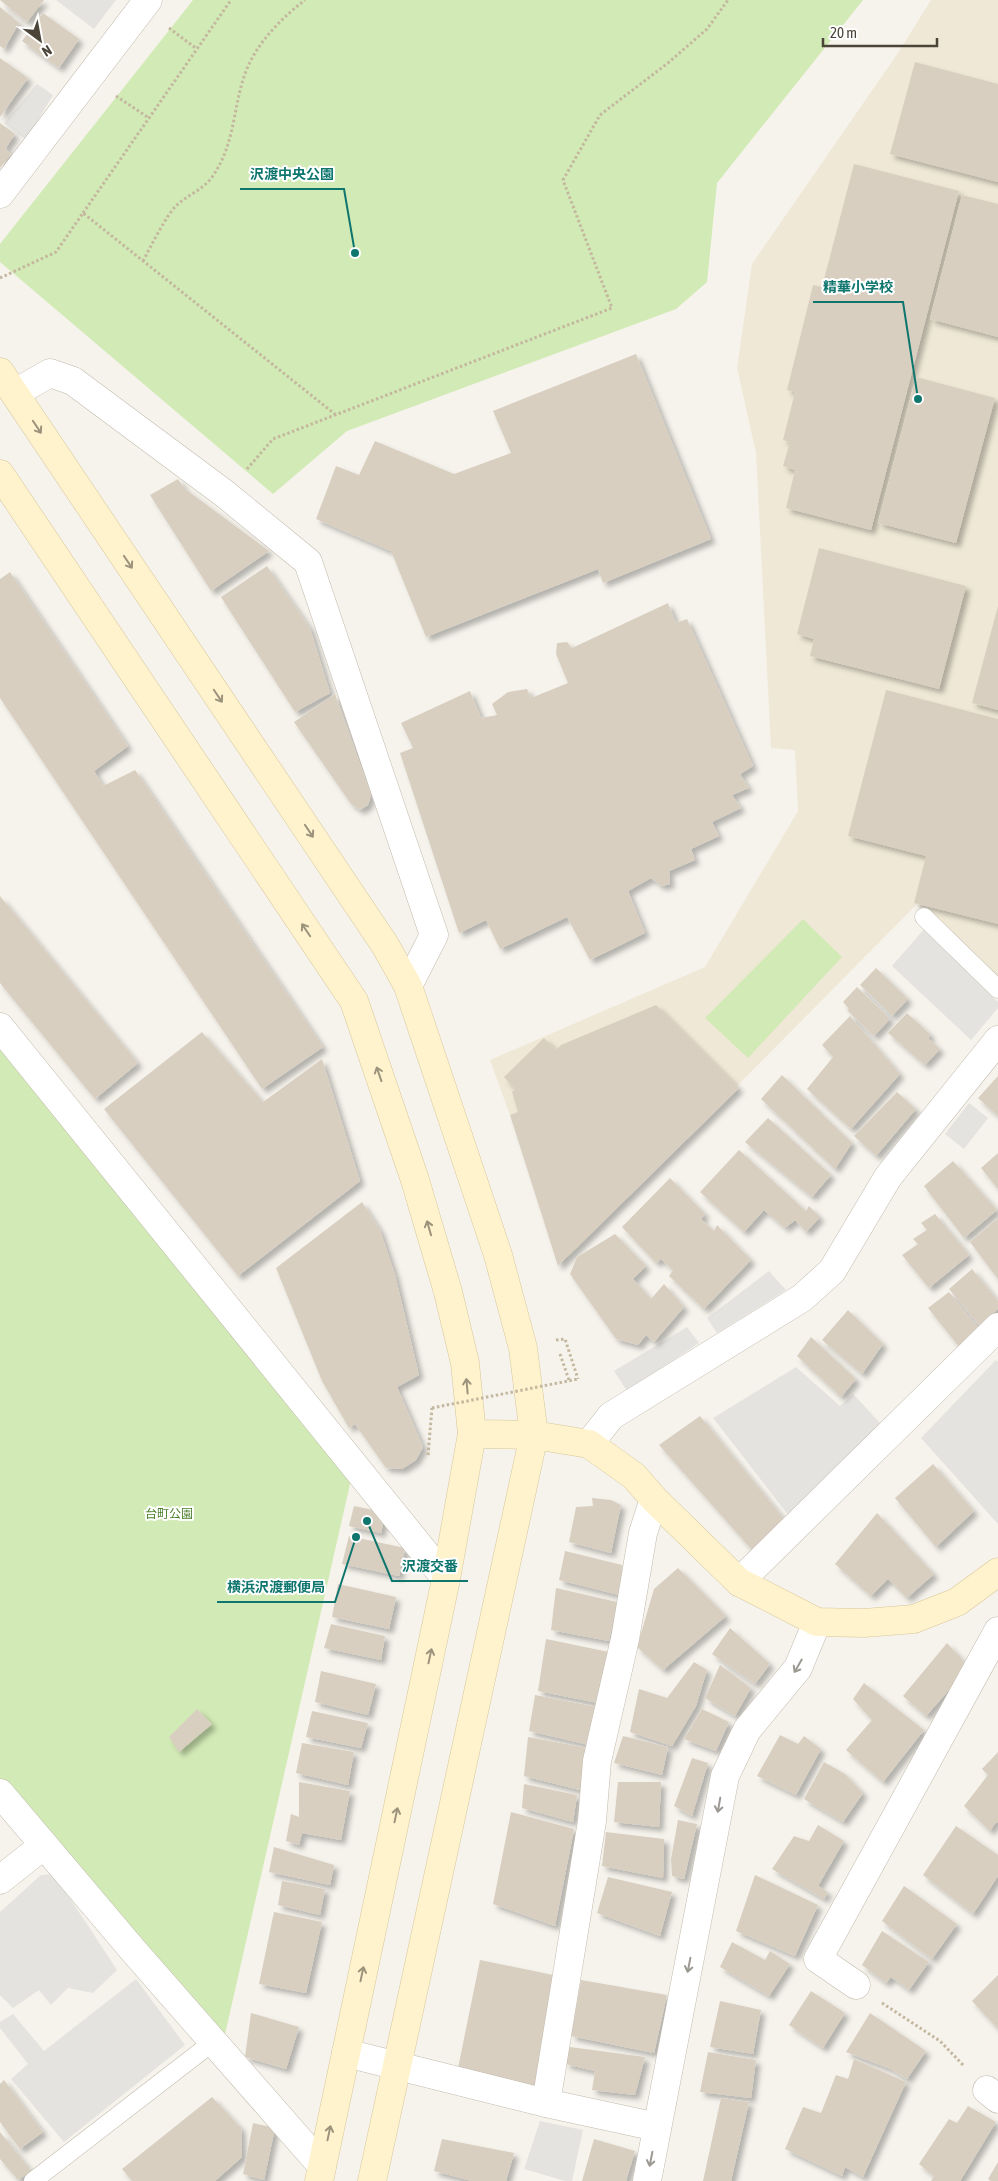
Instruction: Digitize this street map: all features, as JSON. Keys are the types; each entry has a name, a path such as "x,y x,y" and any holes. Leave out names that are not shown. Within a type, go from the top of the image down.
{"street":[{"path":"0,194 148,0"},
{"path":"372,2181 534,1435 523,1348 498,1255 408,986 386,945 7,382 50,373 73,381 225,494 308,562 434,936 408,986"},
{"path":"0,474 354,1001 415,1180 448,1292 465,1363 472,1434 446,1579 320,2174"},
{"path":"0,1027 446,1579"},
{"path":"589,1444 611,1416 802,1298 832,1271 888,1177 998,1040"},
{"path":"738,1582 998,1327"},
{"path":"472,1434 534,1435 589,1444 634,1476 654,1499 738,1582 818,1622 864,1624 914,1619 957,1602 998,1572"},
{"path":"546,2103 592,1821 597,1762 625,1638 643,1533 654,1499"},
{"path":"647,2181 725,1776 747,1730 798,1668 818,1622"},
{"path":"856,1985 818,1959 998,1631"},
{"path":"0,1793 213,2042 320,2174"},
{"path":"0,1880 44,1845"},
{"path":"346,2053 546,2103 658,2127"}],"lane":[{"path":"924,917 998,989"},
{"path":"33,2181 213,2042"}],"path":[{"path":"0,278 56,252 231,0"},
{"path":"143,261 175,206 212,178 233,134 239,99 250,63 270,32 305,0"},
{"path":"225,494 273,439 612,308 562,180 600,115 668,63 707,29 728,0"},
{"path":"163,24 197,49"},
{"path":"113,94 149,118"},
{"path":"84,213 336,415"},
{"path":"428,1456 432,1408 578,1379 565,1339 555,1340 569,1380"},
{"path":"856,1985 940,2041 992,2094"}],"shaded area":[{"path":"56,0 116,0 94,29"},
{"path":"931,0 998,0 998,979 917,904 563,1262 490,1060 705,967 798,811 795,750 771,748 756,453 737,368 752,264 898,53"},
{"path":"37,84 53,95 26,140 4,123"},
{"path":"925,928 998,1002 998,1008 971,1040 892,966"},
{"path":"969,1103 988,1118 964,1149 945,1134"},
{"path":"769,1271 786,1290 717,1333 707,1318"},
{"path":"687,1327 699,1343 627,1391 614,1371"},
{"path":"996,1360 998,1362 998,1524 921,1438"},
{"path":"796,1367 840,1406 853,1394 883,1426 789,1516 713,1418"},
{"path":"54,1874 117,1970 93,1993 68,1988 51,2005 39,1990 13,2008 0,1995 0,1912 41,1875"},
{"path":"136,1979 185,2045 64,2142 11,2079 28,2064 0,2028 0,2022 13,2014 44,2051"},
{"path":"540,2121 583,2130 572,2181 565,2181 524,2169"}],"green space":[{"path":"193,0 863,0 717,183 707,282 676,309 347,431 273,494 0,262 0,244"},
{"path":"803,919 842,957 748,1058 705,1018"},
{"name":"台町公園","path":"0,1044 353,1471 223,2043 0,1780"}],"building":[{"path":"0,0 44,0 27,22"},
{"path":"0,7 19,23 4,49 0,46"},
{"path":"43,13 79,39 59,68 22,41"},
{"path":"0,58 28,78 0,117"},
{"path":"915,62 998,84 998,182 890,154"},
{"path":"0,123 15,134 5,149 11,154 0,168"},
{"path":"854,164 959,191 871,530 786,508 795,470 783,466 790,442 783,440 795,392 787,390 813,285 822,287"},
{"path":"962,195 998,204 998,337 930,319"},
{"path":"636,354 711,539 603,583 598,569 426,637 391,551 316,519 336,466 359,475 375,441 454,474 511,453 493,411"},
{"path":"916,377 995,398 956,543 878,523"},
{"path":"178,479 185,489 269,551 211,591 150,495"},
{"path":"819,548 966,586 939,689 810,656 814,639 797,634"},
{"path":"267,566 310,628 330,693 295,712 221,597"},
{"path":"10,572 128,746 94,771 103,786 135,770 323,1047 262,1089 0,698 0,579"},
{"path":"668,603 676,623 687,619 753,766 740,774 749,788 732,795 741,808 712,822 719,836 691,849 695,860 669,871 670,884 661,886 651,878 628,891 645,933 590,960 567,917 500,949 486,920 459,933 400,753 413,748 401,723 470,691 481,718 497,715 492,704 508,692 527,689 531,698 568,683 556,654 557,643 567,642 572,648"},
{"path":"998,606 998,710 972,703"},
{"path":"886,690 998,719 998,924 914,903 926,856 848,836"},
{"path":"335,694 371,795 368,805 360,810 351,804 294,722"},
{"path":"0,896 138,1063 95,1099 0,983"},
{"path":"876,968 908,999 892,1016 860,985"},
{"path":"857,987 890,1019 874,1036 847,1010 849,1009 843,1002"},
{"path":"656,1005 739,1088 558,1266 510,1115 518,1112 512,1092 515,1089 504,1077 544,1038 556,1050 561,1045"},
{"path":"907,1013 931,1035 928,1038 940,1049 925,1065 888,1033"},
{"path":"850,1016 900,1074 851,1129 807,1089 833,1057 822,1045"},
{"path":"202,1032 263,1102 322,1059 360,1181 238,1276 104,1109"},
{"path":"782,1075 852,1143 835,1169 761,1099"},
{"path":"998,1076 998,1116 978,1098"},
{"path":"897,1092 916,1109 876,1156 854,1136"},
{"path":"768,1118 831,1175 812,1197 745,1142"},
{"path":"739,1150 806,1211 809,1206 820,1217 806,1232 795,1220 785,1228 764,1210 744,1232 700,1192"},
{"path":"998,1153 998,1189 981,1168"},
{"path":"953,1161 997,1210 964,1238 924,1186"},
{"path":"670,1178 705,1214 701,1219 714,1231 717,1225 751,1260 704,1309 669,1276 673,1270 661,1259 656,1263 622,1227"},
{"path":"362,1202 380,1230 395,1275 419,1375 397,1387 423,1447 416,1460 402,1469 386,1468 355,1424 349,1428 322,1381 276,1268"},
{"path":"935,1214 969,1255 929,1288 902,1255 918,1244 913,1239 927,1230 921,1223"},
{"path":"998,1218 998,1279 970,1242"},
{"path":"615,1234 646,1266 633,1279 651,1299 664,1284 684,1307 654,1342 646,1335 638,1345 616,1339 570,1274 577,1257"},
{"path":"972,1269 998,1301 998,1309 979,1325 949,1289"},
{"path":"949,1292 981,1331 960,1348 928,1308"},
{"path":"848,1310 883,1344 862,1374 822,1340"},
{"path":"811,1337 856,1379 841,1397 797,1356"},
{"path":"700,1416 785,1520 752,1550 659,1445"},
{"path":"933,1464 974,1511 936,1547 895,1498"},
{"path":"592,1498 611,1500 621,1505 611,1553 569,1542 576,1507 593,1506"},
{"path":"354,1506 383,1512 385,1515 381,1533 349,1526"},
{"path":"877,1513 934,1574 907,1598 888,1579 871,1596 835,1564"},
{"path":"349,1536 405,1548 399,1576 342,1564"},
{"path":"565,1551 622,1565 619,1595 559,1580"},
{"path":"678,1568 726,1616 663,1670 637,1647 654,1589"},
{"path":"338,1584 396,1597 389,1629 332,1617"},
{"path":"556,1588 617,1602 609,1641 551,1630"},
{"path":"331,1624 385,1636 381,1660 324,1648"},
{"path":"730,1628 770,1664 755,1684 712,1654"},
{"path":"546,1639 609,1652 598,1703 538,1691"},
{"path":"947,1643 969,1667 926,1716 903,1696"},
{"path":"694,1662 707,1670 696,1706 672,1746 630,1732 639,1689 667,1698"},
{"path":"720,1665 751,1688 735,1716 705,1698"},
{"path":"321,1671 376,1684 368,1715 315,1702"},
{"path":"864,1683 924,1730 883,1782 846,1750 872,1720 853,1699"},
{"path":"535,1695 597,1707 589,1745 529,1731"},
{"path":"197,1709 212,1724 179,1752 169,1737"},
{"path":"702,1709 729,1722 716,1751 684,1739"},
{"path":"312,1711 368,1723 361,1748 306,1737"},
{"path":"780,1735 798,1744 804,1736 821,1749 796,1795 757,1776"},
{"path":"623,1736 668,1747 662,1775 614,1763"},
{"path":"528,1737 587,1748 580,1790 524,1776"},
{"path":"302,1743 354,1752 348,1785 296,1773"},
{"path":"998,1752 998,1823 996,1822 990,1831 964,1806 988,1775 982,1769"},
{"path":"692,1758 708,1763 692,1816 674,1806"},
{"path":"824,1762 845,1774 863,1793 843,1822 804,1799"},
{"path":"299,1782 350,1791 341,1840 302,1833 299,1845 286,1841 291,1814 299,1817"},
{"path":"618,1782 661,1782 659,1827 614,1822"},
{"path":"524,1784 577,1795 573,1822 522,1808"},
{"path":"511,1812 574,1829 555,1926 493,1904"},
{"path":"678,1820 697,1824 684,1879 672,1876 671,1859"},
{"path":"818,1825 844,1841 818,1886 828,1892 824,1899 772,1869 794,1836 809,1841"},
{"path":"956,1826 998,1855 998,1876 973,1914 923,1875"},
{"path":"606,1832 664,1839 663,1878 602,1866"},
{"path":"274,1847 334,1865 330,1885 269,1872"},
{"path":"755,1875 818,1905 795,1956 736,1931"},
{"path":"608,1877 672,1892 660,1936 597,1913"},
{"path":"282,1881 325,1889 320,1915 278,1905"},
{"path":"904,1886 957,1924 932,1959 882,1921"},
{"path":"274,1912 322,1922 306,1993 259,1984"},
{"path":"882,1931 929,1962 909,1990 891,1977 886,1983 862,1965"},
{"path":"732,1942 765,1960 770,1951 790,1964 769,1996 720,1967"},
{"path":"480,1960 558,1976 534,2088 458,2068"},
{"path":"998,1975 998,2029 972,2001"},
{"path":"581,1980 667,1995 654,2053 571,2036"},
{"path":"811,1991 845,2013 823,2048 789,2025"},
{"path":"720,2001 761,2010 753,2054 710,2047"},
{"path":"251,2013 299,2027 286,2069 245,2057"},
{"path":"870,2013 926,2051 907,2079 891,2069 846,2052"},
{"path":"570,2047 645,2057 635,2095 592,2090 595,2071 565,2064"},
{"path":"708,2052 756,2060 751,2098 700,2092"},
{"path":"854,2059 906,2082 863,2177 845,2167 842,2176 785,2149 803,2107 821,2113 836,2075 848,2079"},
{"path":"4,2080 43,2132 20,2149 0,2122 0,2084"},
{"path":"212,2097 241,2128 242,2157 215,2181 132,2181 122,2169"},
{"path":"721,2098 749,2102 731,2181 703,2181"},
{"path":"968,2106 996,2122 960,2181 931,2181 934,2176 919,2164 949,2119 957,2123"},
{"path":"253,2123 275,2128 264,2180 243,2174"},
{"path":"0,2132 31,2171 18,2180 0,2159"},
{"path":"442,2139 514,2153 506,2181 472,2181 434,2171"},
{"path":"594,2139 635,2151 626,2181 582,2181"},
{"path":"998,2162 998,2181 991,2181 988,2179"}],"place":[{"name":"沢渡中央公園","path":"355,253"},
{"name":"精華小学校","path":"918,399"},
{"name":"沢渡交番","path":"367,1521"},
{"name":"横浜沢渡郵便局","path":"356,1537"}]}
